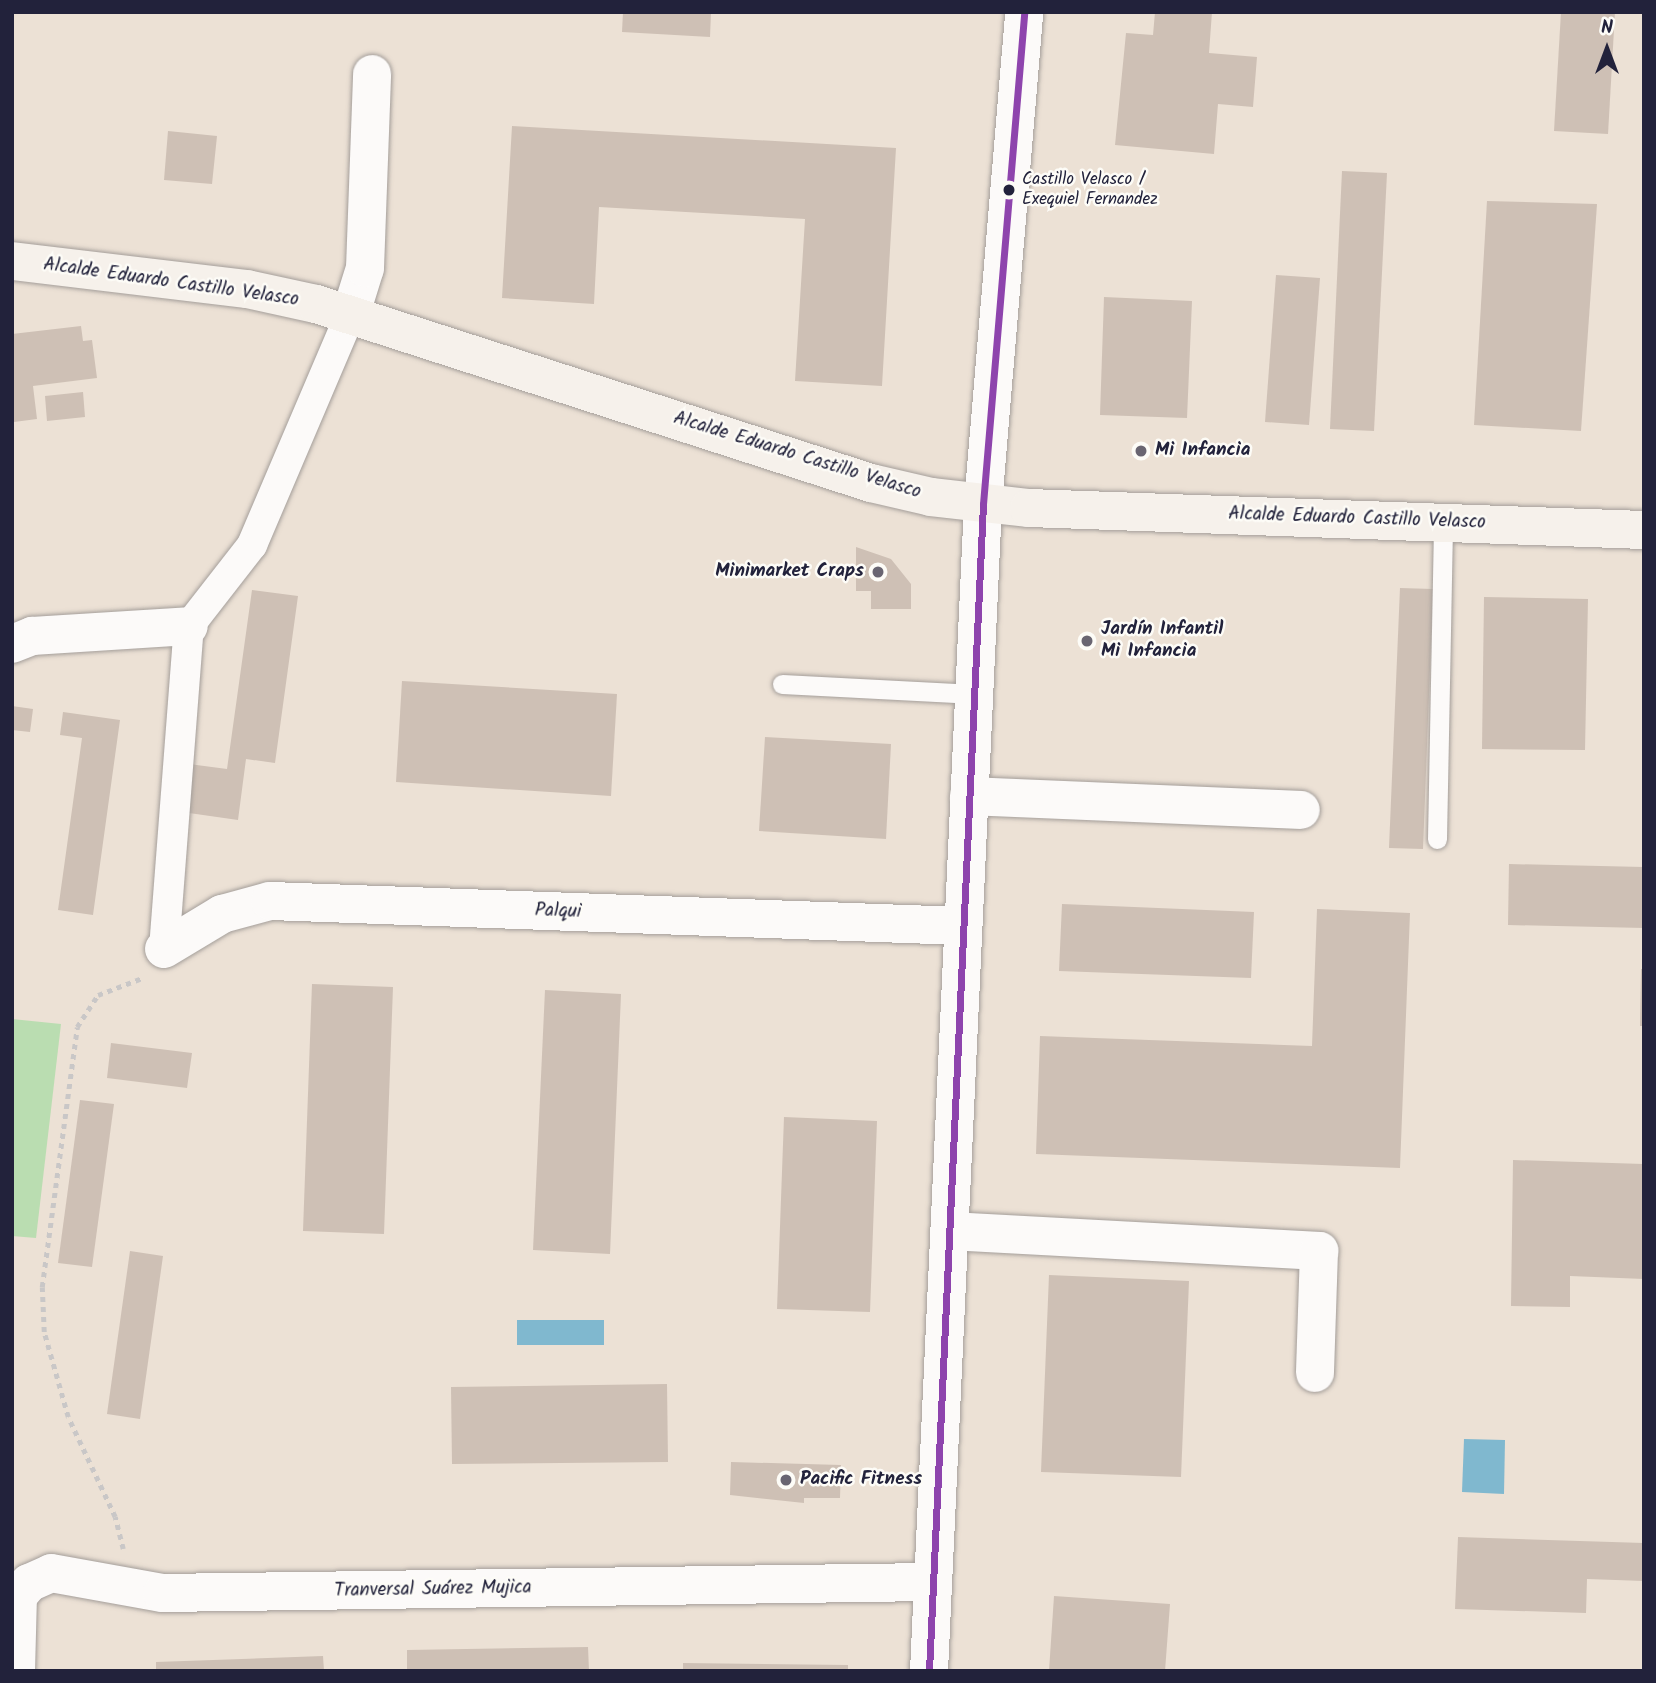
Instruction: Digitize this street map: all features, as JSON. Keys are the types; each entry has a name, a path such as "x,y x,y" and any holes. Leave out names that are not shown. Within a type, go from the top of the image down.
{"main road":[{"name":"Alcalde Eduardo Castillo Velasco","path":"12,261 247,289 351,313 871,483 983,504 1644,530"}],"street":[{"path":"929,1671 983,504 1024,12"},
{"path":"164,949 190,626 252,545 351,313 365,268 372,74"},
{"path":"12,644 32,636 190,626"},
{"path":"970,796 1301,810"},
{"name":"Palqui","path":"164,949 222,914 270,901 963,926"},
{"path":"950,1231 1319,1251 1315,1373"},
{"name":"Tranversal Suárez Mujica","path":"16,1671 18,1596 29,1583 63,1572 133,1591 933,1583"}],"lane":[{"path":"1437,839 1443,523"},
{"path":"782,684 975,694"}],"path":[{"path":"133,1591 115,1517 68,1417 44,1332 42,1287 78,1027 98,995 155,973 164,949"}],"green space":[{"path":"12,1019 61,1024 36,1238 12,1236"}],"water":[{"path":"517,1320 604,1320 604,1345 517,1345"},
{"path":"1464,1439 1505,1440 1504,1494 1462,1492"}],"building":[{"path":"623,12 711,12 710,37 622,32"},
{"path":"1155,12 1212,12 1209,53 1257,57 1253,107 1218,104 1214,154 1115,145 1126,33 1153,35"},
{"path":"1561,12 1615,12 1608,134 1554,131"},
{"path":"512,126 896,148 882,386 795,381 805,219 599,207 594,304 502,298"},
{"path":"168,131 217,136 212,184 164,180"},
{"path":"1342,171 1387,173 1374,431 1330,429"},
{"path":"1487,201 1597,204 1581,431 1474,425"},
{"path":"1276,275 1320,278 1309,425 1265,422"},
{"path":"1104,297 1192,301 1187,418 1100,415"},
{"path":"81,326 83,341 92,340 97,378 33,386 37,419 14,422 12,334"},
{"path":"83,392 85,417 47,421 45,396"},
{"name":"Minimarket Craps","path":"856,547 891,559 911,584 911,609 871,609 871,591 856,591"},
{"path":"1400,588 1433,589 1423,849 1389,848"},
{"path":"252,590 298,596 275,763 246,759 238,820 182,812 189,764 227,769"},
{"path":"1484,597 1588,599 1585,750 1482,749"},
{"path":"402,681 617,694 611,796 396,782"},
{"path":"12,706 33,709 30,732 12,730"},
{"path":"63,712 120,720 93,915 58,910 82,738 60,735"},
{"path":"765,737 891,744 886,839 759,831"},
{"path":"1509,864 1644,867 1644,928 1508,925"},
{"path":"1062,904 1254,912 1251,978 1059,971"},
{"path":"1317,909 1410,913 1400,1168 1036,1154 1040,1036 1312,1046"},
{"path":"1641,969 1644,969 1644,1026 1640,1026"},
{"path":"312,984 393,987 384,1234 303,1231"},
{"path":"545,990 621,994 610,1254 533,1250"},
{"path":"111,1043 192,1053 187,1088 107,1078"},
{"path":"80,1100 114,1104 92,1267 58,1263"},
{"path":"784,1117 877,1121 870,1312 777,1309"},
{"path":"1513,1160 1644,1164 1644,1279 1570,1276 1570,1307 1511,1306"},
{"path":"130,1251 163,1256 140,1419 107,1414"},
{"path":"1049,1275 1189,1281 1181,1477 1041,1472"},
{"path":"667,1384 668,1462 452,1464 451,1387"},
{"name":"Pacific Fitness","path":"731,1462 841,1465 840,1498 804,1498 804,1503 730,1495"},
{"path":"1458,1537 1644,1543 1644,1581 1587,1579 1586,1613 1455,1609"},
{"path":"1054,1596 1170,1604 1165,1671 1049,1671"},
{"path":"588,1647 589,1671 407,1671 407,1650"},
{"path":"323,1656 324,1671 156,1671 156,1662"},
{"path":"683,1663 848,1665 848,1671 683,1671"}],"transit line":[{"path":"929,1671 983,504 1024,12"}],"place":[{"name":"Castillo Velasco / Exequiel Fernandez","path":"1009,190"},
{"name":"Mi Infancia","path":"1141,451"},
{"name":"Minimarket Craps","path":"878,572"},
{"name":"Jardín Infantil Mi Infancia","path":"1087,641"},
{"name":"Pacific Fitness","path":"786,1480"}]}
